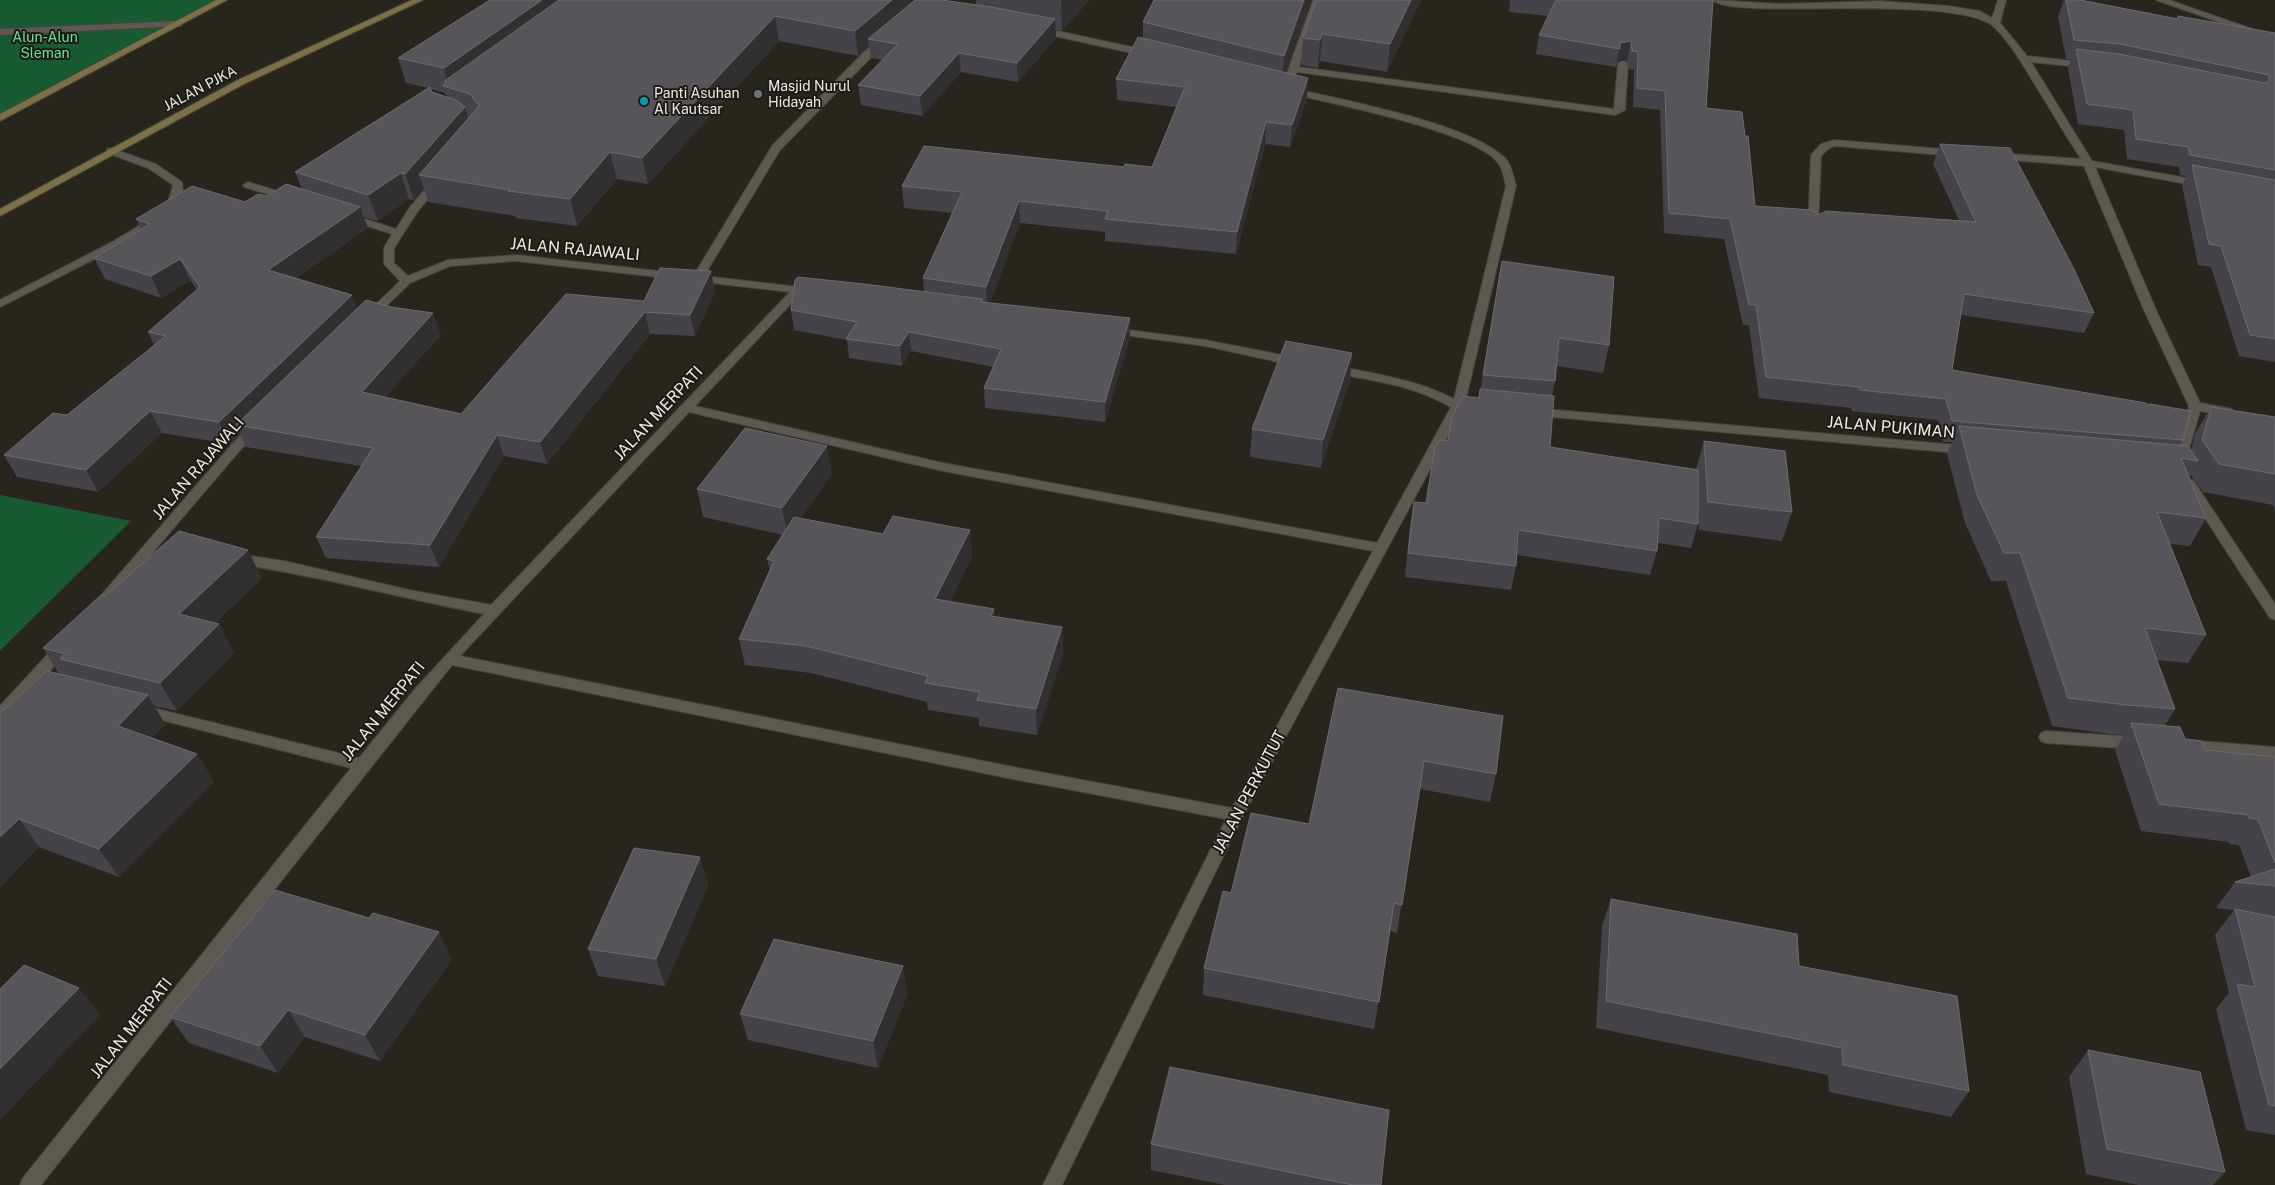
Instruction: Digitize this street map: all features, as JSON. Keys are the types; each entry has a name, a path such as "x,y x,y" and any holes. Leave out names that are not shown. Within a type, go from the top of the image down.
{"main road":[{"path":"0,118 222,0"},
{"name":"JALAN PJKA","path":"0,213 111,150 241,82 348,31 419,0"}],"street":[{"path":"1317,0 1293,69 1614,112 1620,110 1623,63"},
{"path":"1716,0 1739,4 1782,7 1880,4 1949,9 1976,13 1995,22 2024,59 2088,163 2150,310 2195,406 2173,467 2275,615"},
{"path":"1995,22 2002,0"},
{"path":"2160,0 2273,38"},
{"path":"0,32 178,24"},
{"path":"1030,28 1162,57"},
{"path":"698,277 776,148 868,53 889,35"},
{"path":"2024,59 2101,67"},
{"name":"JALAN PERKUTUT","path":"1052,1185 1236,815 1458,406 1511,186 1502,160 1486,147 1453,132 1281,89 1293,69"},
{"path":"1813,230 1816,155 1825,146 1834,143 1961,153"},
{"path":"0,304 116,244 164,215 172,207 178,191 178,184 152,166 111,150"},
{"path":"1990,155 2088,163 2216,186"},
{"path":"406,281 389,264 389,248 414,209 446,172"},
{"path":"248,185 304,203"},
{"path":"342,215 399,233"},
{"name":"JALAN RAJAWALI","path":"356,329 406,281 448,263 516,258 828,293"},
{"name":"JALAN MERPATI","path":"29,1185 362,765 449,659 799,289"},
{"path":"1106,330 1205,343 1404,383 1430,391 1458,406 1478,407"},
{"path":"2195,406 2240,415"},
{"path":"687,408 943,467 1380,548"},
{"name":"JALAN PUKIMAN","path":"1517,411 1981,451"},
{"name":"JALAN RAJAWALI","path":"102,603 236,446 265,418"},
{"path":"155,543 173,547"},
{"path":"228,557 284,566 495,611"},
{"path":"0,716 71,638"},
{"path":"449,659 1013,773 1236,815"},
{"path":"32,683 50,688"},
{"path":"126,706 362,765"},
{"path":"2046,736 2156,744"},
{"path":"2176,746 2275,753"}],"green space":[{"name":"Alun-Alun Sleman","path":"0,0 226,0 0,120"},
{"path":"0,495 131,521 0,651"}],"building":[{"path":"490,0 542,0 444,68 398,58"},
{"path":"559,0 892,0 855,31 775,16 642,158 610,152 570,199 508,191 510,190 419,175 479,106 470,94 443,86 446,80"},
{"path":"915,0 942,0 1055,19 1017,63 959,53 920,96 858,85 898,44 868,39"},
{"path":"1154,0 1304,0 1284,56 1143,22"},
{"path":"1316,0 1411,0 1390,44 1322,34 1320,40 1303,38"},
{"path":"1556,0 1713,0 1706,108 1742,112 1745,136 1748,136 1755,206 1812,210 1818,215 1826,211 1976,222 1940,144 2010,148 2074,269 2094,313 1964,294 1952,370 2146,403 2147,405 2191,411 2183,440 1952,421 1946,399 1766,377 1756,305 1749,305 1730,219 1669,213 1665,91 1637,88 1638,52 1632,51 1631,41 1620,43 1620,49 1539,35"},
{"path":"2066,0 2080,0 2178,19 2178,16 2275,33 2275,170 2190,155 2188,147 2136,139 2133,110 2087,104 2076,49 2119,54 2264,83 2269,82 2269,75 2120,44 2074,40"},
{"path":"1138,37 1308,78 1292,125 1266,122 1237,232 1105,219 1108,211 1019,201 986,287 923,278 962,192 902,186 924,146 1124,167 1125,164 1152,167 1185,87 1116,79"},
{"path":"430,87 432,92 456,100 465,107 405,174 401,173 368,195 295,172"},
{"path":"2192,165 2275,180 2275,339 2250,335 2221,246 2209,244"},
{"path":"286,184 360,207 268,270 352,295 219,422 150,411 86,470 4,455 53,413 67,415 166,336 148,332 200,287 180,259 151,276 94,258 150,224 136,219 192,186 245,202 258,194 267,196"},
{"path":"1502,261 1614,277 1609,345 1559,338 1555,381 1483,375"},
{"path":"660,268 711,271 690,315 645,312 540,442 497,435 430,545 316,537 373,448 236,425 366,300 391,307 433,313 362,392 461,414 566,294 644,301"},
{"path":"798,277 982,299 981,302 1130,318 1105,402 984,388 1001,349 909,332 900,346 846,339 857,322 791,310 795,280"},
{"path":"1286,341 1352,353 1323,440 1252,429"},
{"path":"1480,389 1554,396 1550,447 1698,470 1698,524 1659,518 1657,551 1518,530 1516,566 1408,553 1414,502 1426,503 1435,447 1439,440 1448,441 1452,416 1463,396 1479,398"},
{"path":"2211,407 2275,417 2275,474 2219,464 2202,440"},
{"path":"1959,426 2188,446 2198,461 2181,458 2206,518 2157,512 2206,635 2145,628 2175,709 2068,698 2020,553 2004,553 1977,495"},
{"path":"745,428 827,446 782,508 697,489"},
{"path":"1704,441 1785,451 1792,512 1708,502"},
{"path":"893,516 970,530 935,599 994,609 991,616 1062,627 1036,709 977,700 980,692 925,683 928,676 806,646 739,639 774,561 767,559 794,517 883,534"},
{"path":"179,531 248,550 179,614 219,624 160,683 60,659 65,654 43,648 101,595 105,596"},
{"path":"47,671 148,695 118,726 197,754 99,849 19,819 0,837 0,713"},
{"path":"1338,688 1503,716 1496,774 1424,761 1402,905 1394,903 1379,1002 1204,968 1223,891 1231,893 1251,813 1309,824"},
{"path":"2131,723 2180,727 2185,739 2202,741 2205,750 2275,757 2275,863 2258,819 2249,818 2248,815 2159,804"},
{"path":"634,848 700,857 656,959 588,949"},
{"path":"2275,869 2275,886 2235,882"},
{"path":"275,890 369,918 373,913 439,932 365,1035 288,1010 260,1046 170,1017"},
{"path":"1611,899 1797,934 1799,966 1957,996 1969,1091 1843,1065 1842,1048 1606,1001"},
{"path":"2235,909 2275,917 2275,1106 2269,1105 2237,984 2255,987"},
{"path":"774,939 903,966 873,1041 740,1014"},
{"path":"24,965 79,988 0,1069 0,989"},
{"path":"2088,1050 2200,1072 2225,1172 2107,1149"},
{"path":"1170,1067 1389,1110 1381,1185 1353,1185 1151,1144"}],"place":[{"name":"Masjid Nurul Hidayah","path":"758,94"},
{"name":"Panti Asuhan Al Kautsar","path":"644,101"}]}
